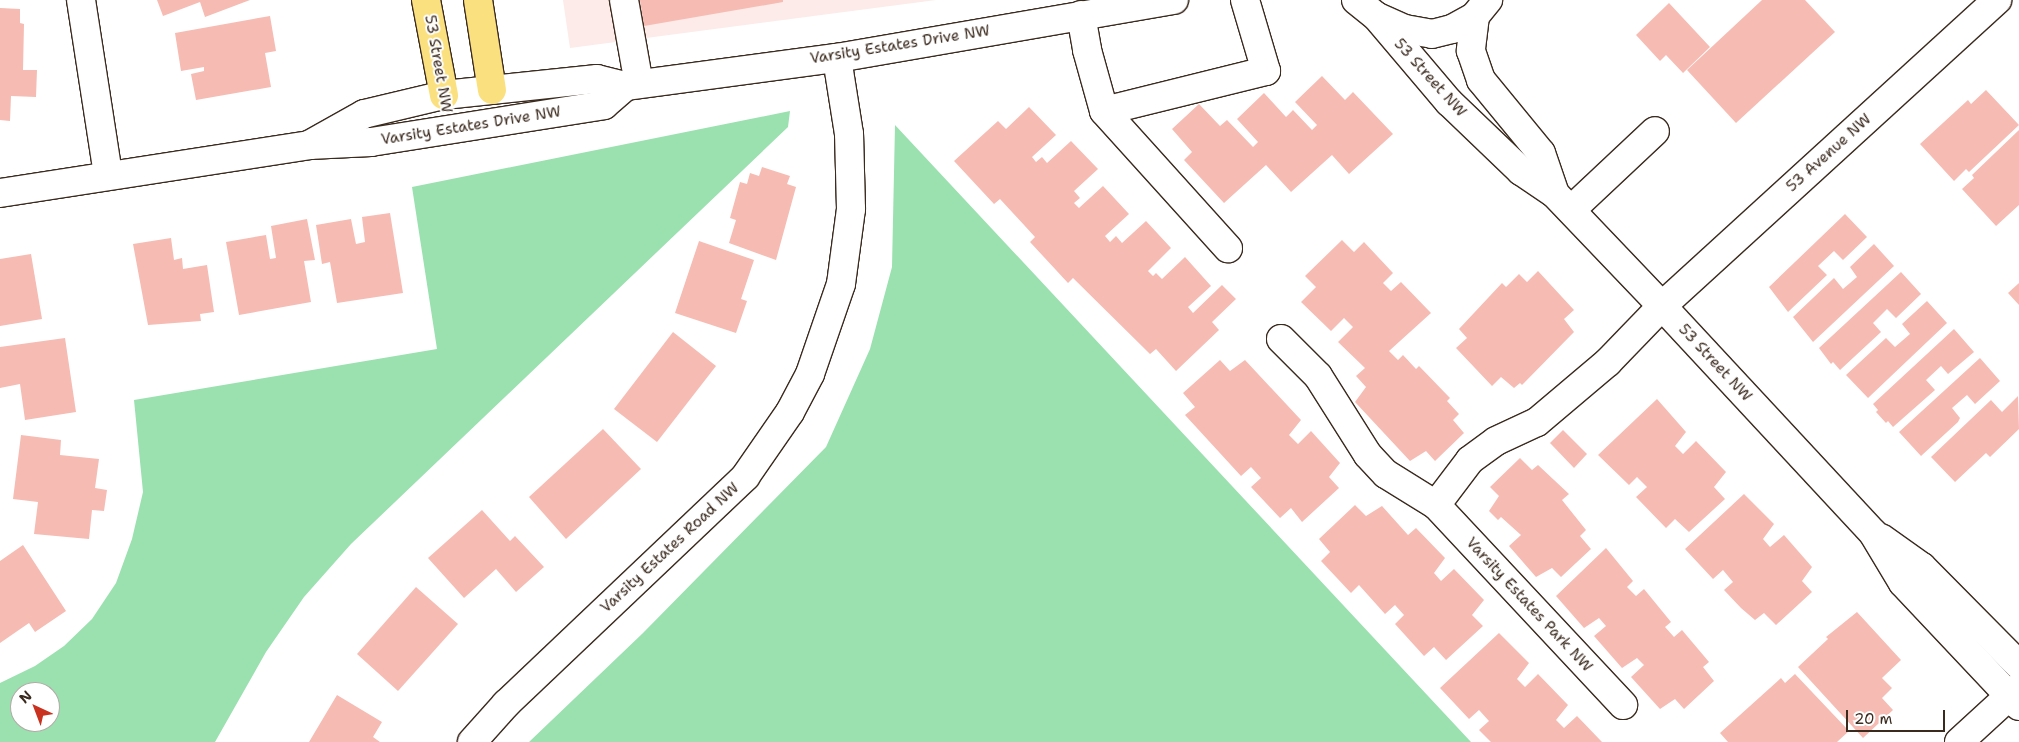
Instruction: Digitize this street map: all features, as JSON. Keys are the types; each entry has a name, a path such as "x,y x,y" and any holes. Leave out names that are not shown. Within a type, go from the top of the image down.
{"main road":[{"name":"53 Street NW","path":"426,0 444,95"},
{"path":"478,0 492,90"}],"street":[{"path":"80,0 108,176"},
{"path":"624,0 632,85"},
{"name":"Varsity Estates Drive NW","path":"309,145 364,114 444,95 597,79 632,85 837,58 1174,0"},
{"path":"1104,111 1266,71 1244,0"},
{"name":"53 Avenue NW","path":"1662,306 1997,0"},
{"path":"1366,8 1405,29 1432,34 1452,29 1481,8"},
{"name":"53 Street NW","path":"1366,8 1449,102 1521,172 1563,202 1662,306 1873,533 1903,582 2016,696"},
{"name":"53 Street NW","path":"1481,8 1471,51 1481,80 1541,154 1563,202"},
{"path":"1081,15 1087,50 1104,111 1228,248"},
{"name":"Varsity Estates Road NW","path":"472,742 512,697 745,476 790,412 806,382 841,284 851,209 849,134 837,58"},
{"name":"Varsity Estates Drive NW","path":"0,193 309,145 371,142 448,128 604,105 632,85"},
{"path":"492,90 497,121"},
{"name":"53 Street NW","path":"444,95 448,128"},
{"path":"1563,202 1655,131"},
{"path":"1436,505 1470,460 1496,441 1536,422 1608,362 1662,306"},
{"name":"Varsity Estates Park NW","path":"1281,339 1334,397 1368,455 1380,468 1412,492 1436,505 1623,705"},
{"name":"53 Street NW","path":"1873,533 1922,566 2019,665"},
{"path":"1959,742 2016,696"}],"shaded area":[{"path":"563,0 936,0 570,48"}],"green space":[{"path":"790,111 788,127 351,544 304,597 266,652 215,742 0,742 0,683 35,666 64,646 92,619 116,583 132,539 143,492 134,400 437,349 412,187"},
{"path":"895,125 1471,742 529,742 643,633 826,447 870,349 892,267"}],"building":[{"path":"157,0 250,0 205,17 200,2 163,16"},
{"path":"640,0 783,0 783,2 644,26"},
{"path":"1762,0 1805,0 1835,32 1736,123 1687,70"},
{"path":"1669,3 1710,47 1683,73 1666,55 1660,61 1636,35"},
{"path":"0,8 20,9 20,23 24,24 23,70 37,70 36,97 11,96 10,121 0,120"},
{"path":"270,16 276,51 265,53 271,87 196,100 191,74 204,71 204,67 181,71 175,33"},
{"path":"1322,76 1345,100 1353,92 1393,134 1349,174 1332,155 1291,192 1266,165 1224,203 1184,160 1192,152 1172,129 1199,104 1220,126 1227,120 1253,147 1258,142 1237,119 1264,93 1286,117 1293,110 1312,130 1317,125 1295,102"},
{"path":"1986,90 2019,125 1969,172 1966,169 1954,181 1920,144 1968,100 1971,104"},
{"path":"1029,107 1056,135 1032,157 1036,162 1042,157 1047,163 1071,141 1098,169 1074,191 1080,198 1074,203 1079,208 1103,186 1129,214 1105,236 1110,242 1116,236 1122,243 1146,221 1171,248 1148,271 1153,276 1156,273 1162,279 1185,257 1211,286 1188,307 1193,313 1222,285 1236,299 1212,322 1219,330 1176,371 1156,349 1150,354 1073,278 1068,283 1030,242 1035,237 1000,199 994,204 954,161 998,121 1006,129"},
{"path":"2019,130 2019,205 1996,226 1962,189 1974,178 1972,175"},
{"path":"762,167 790,176 787,184 796,187 776,260 729,243 736,220 730,218 740,182 747,184 750,173 759,176"},
{"path":"390,213 403,293 337,303 330,262 322,264 316,225 351,219 356,244 365,242 362,217"},
{"path":"1845,214 1867,237 1843,260 1834,251 1818,266 1827,275 1788,312 1769,287"},
{"path":"307,219 315,260 304,261 311,302 239,315 226,242 266,235 270,259 276,258 271,226"},
{"path":"171,238 174,260 182,258 183,269 207,265 214,312 200,314 201,321 148,325 133,244"},
{"path":"1342,240 1354,252 1364,242 1393,273 1383,283 1391,291 1401,282 1431,313 1389,351 1398,360 1403,355 1416,369 1419,366 1450,398 1447,401 1459,414 1453,420 1464,433 1435,461 1426,451 1410,461 1355,402 1366,387 1356,376 1365,368 1338,342 1353,327 1344,318 1331,331 1301,302 1316,287 1305,276"},
{"path":"699,241 754,260 741,299 747,301 736,333 675,313"},
{"path":"1874,244 1894,266 1813,342 1793,317 1834,278 1843,289 1857,277 1850,267"},
{"path":"31,254 42,319 0,326 0,259"},
{"path":"1538,271 1574,310 1564,319 1574,332 1522,385 1520,383 1514,388 1501,377 1492,386 1456,348 1467,338 1459,329 1502,283 1506,287 1519,274 1527,282"},
{"path":"1901,272 1921,294 1896,318 1887,309 1873,323 1881,332 1840,370 1833,362 1831,364 1819,348"},
{"path":"2019,283 2019,305 2008,293"},
{"path":"1927,301 1947,323 1868,398 1846,375 1886,338 1895,347 1910,334 1902,324"},
{"path":"1954,329 1974,352 1948,374 1941,366 1926,380 1935,390 1893,427 1888,421 1886,423 1876,412 1878,410 1873,404"},
{"path":"673,332 716,366 657,442 614,409"},
{"path":"65,338 76,412 25,420 20,384 0,388 0,347"},
{"path":"1980,358 2000,381 1975,404 1967,395 1952,408 1960,418 1958,422 1921,456 1899,432"},
{"path":"1220,360 1230,371 1245,360 1301,420 1289,435 1298,444 1311,431 1340,463 1329,477 1339,488 1302,522 1291,508 1280,518 1251,487 1261,478 1251,467 1241,476 1185,415 1195,407 1183,393"},
{"path":"2018,396 2019,429 1990,457 1986,453 1955,482 1931,457 1991,400 2002,412"},
{"path":"1657,399 1686,432 1675,446 1683,454 1696,441 1726,472 1714,487 1725,499 1689,532 1675,519 1666,528 1636,497 1647,487 1637,477 1629,485 1598,455"},
{"path":"603,429 641,469 566,539 529,497"},
{"path":"1563,430 1587,454 1574,468 1550,443"},
{"path":"21,435 61,440 60,455 99,459 95,488 107,490 104,511 92,510 89,539 34,534 38,502 13,499"},
{"path":"1520,458 1532,470 1538,465 1569,494 1562,500 1586,530 1580,536 1591,549 1561,577 1552,568 1536,577 1509,546 1521,535 1501,517 1498,520 1489,511 1499,496 1490,487"},
{"path":"1744,494 1774,524 1763,539 1770,547 1784,535 1812,567 1802,581 1812,592 1776,625 1764,613 1755,620 1724,590 1733,582 1723,570 1713,579 1685,549"},
{"path":"1355,505 1366,516 1382,506 1408,535 1416,528 1445,558 1434,573 1441,581 1454,569 1484,600 1472,615 1483,626 1446,660 1434,647 1424,656 1395,624 1404,615 1395,605 1385,614 1359,585 1351,593 1321,561 1330,552 1319,539"},
{"path":"482,510 510,541 515,536 544,567 516,592 496,569 464,598 428,558"},
{"path":"23,545 66,611 35,632 29,623 0,643 0,561"},
{"path":"1606,548 1633,581 1627,587 1636,596 1644,589 1671,622 1665,627 1674,637 1682,630 1709,662 1703,667 1714,681 1684,709 1675,699 1660,709 1631,677 1644,665 1637,658 1622,668 1594,636 1606,626 1599,618 1584,628 1556,596"},
{"path":"416,587 458,624 398,691 357,654"},
{"path":"1857,612 1901,660 1882,678 1892,688 1882,698 1893,710 1863,738 1798,667 1828,639 1826,637"},
{"path":"1499,633 1529,663 1517,679 1525,687 1538,674 1568,705 1556,720 1564,728 1577,716 1602,742 1491,742 1479,730 1489,721 1479,710 1469,719 1440,688"},
{"path":"1795,674 1849,731 1837,742 1728,742 1720,733 1781,678 1785,683"},
{"path":"337,695 382,722 373,737 380,742 309,742"}]}
